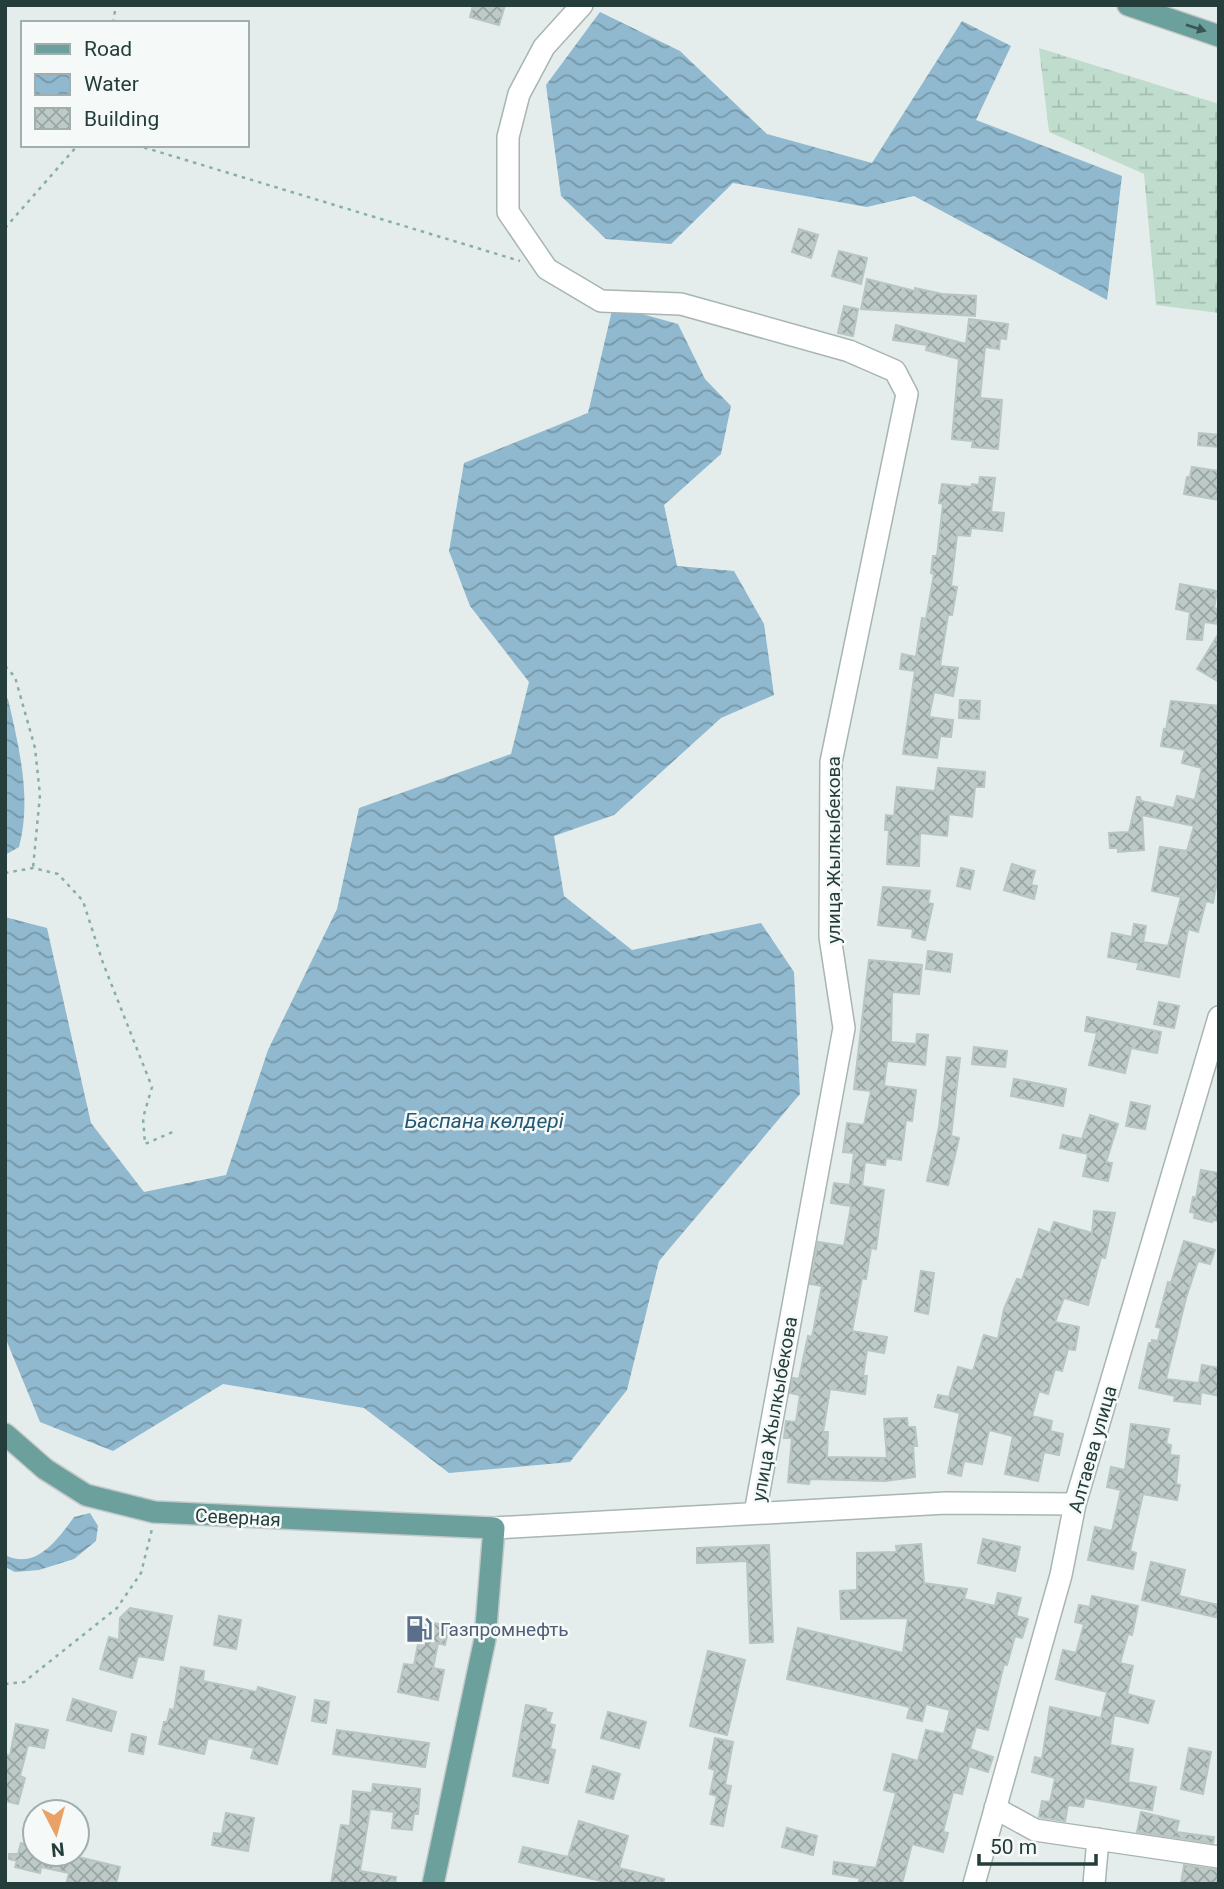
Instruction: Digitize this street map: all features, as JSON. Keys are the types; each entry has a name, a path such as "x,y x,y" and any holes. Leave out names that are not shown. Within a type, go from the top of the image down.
{"main road":[{"path":"1128,5 1219,36"},
{"name":"Северная","path":"5,1434 45,1469 86,1495 154,1512 494,1528"},
{"path":"433,1884 485,1639 494,1528"}],"street":[{"path":"547,269 508,212 508,137 519,94 544,47 582,5"},
{"name":"улица Жылкыбекова","path":"547,269 601,301 681,304 849,351 895,371 908,394 831,762 830,937 844,1028 755,1513"},
{"name":"Алтаева улица","path":"974,1884 1061,1575 1075,1504 1219,1017"},
{"path":"494,1528 946,1503 1075,1504"},
{"path":"995,1808 1035,1830 1219,1857"},
{"path":"1094,1884 1098,1839"}],"path":[{"path":"5,228 76,147"},
{"path":"143,147 547,269"},
{"path":"5,666 15,677 34,748 40,795 33,868"},
{"path":"5,873 33,868 58,874 83,901 103,963 152,1087 143,1118 145,1144 175,1131"},
{"path":"5,1684 24,1682 117,1608 141,1573 154,1512"}],"green space":[{"path":"1039,48 1219,104 1219,313 1156,305 1144,174 1049,132"}],"water":[{"path":"600,12 680,51 767,134 872,163 962,21 1011,46 976,120 1122,176 1107,300 914,196 867,207 733,183 671,244 606,239 561,196 546,85"},
{"name":"Баспана көлдері","path":"613,306 678,324 705,379 731,406 721,454 664,505 677,566 734,571 764,624 774,695 721,718 614,815 554,836 564,896 632,950 761,923 794,972 800,1094 659,1261 627,1390 570,1462 449,1473 364,1408 223,1384 113,1451 40,1422 5,1337 5,917 47,928 91,1123 144,1192 226,1175 268,1050 337,909 359,808 511,754 529,682 470,606 449,551 464,463 588,413"},
{"path":"5,696 8,699 20,754 24,810 19,847 5,855"},
{"path":"90,1513 98,1526 96,1541 74,1559 39,1570 15,1572 5,1567 5,1555 16,1559 36,1556 53,1543 74,1517"}],"building":[{"path":"473,5 505,5 499,25 470,17"},
{"path":"799,229 818,235 811,258 792,252"},
{"path":"839,251 867,258 861,284 832,276"},
{"path":"867,279 915,291 915,288 942,294 976,296 975,316 861,309"},
{"path":"844,306 858,309 853,336 838,333"},
{"path":"969,319 1008,324 1006,339 1000,338 999,349 985,347 980,398 1002,400 998,449 972,447 973,441 952,439 959,359 926,350 927,345 893,340 896,325 966,344"},
{"path":"1199,433 1219,435 1219,447 1198,445"},
{"path":"1192,467 1219,471 1219,500 1184,494"},
{"path":"980,477 995,478 991,512 1004,513 1002,531 971,528 970,536 957,535 951,586 957,587 952,615 948,615 940,666 958,668 953,696 934,692 929,717 953,720 951,737 940,736 937,758 903,754 915,671 900,669 902,654 916,657 922,618 926,619 934,574 931,573 933,556 937,556 943,504 939,503 942,484 971,487 972,484 979,485"},
{"path":"1180,584 1217,591 1214,608 1219,609 1219,624 1204,622 1202,640 1187,639 1190,612 1176,609"},
{"path":"1219,633 1219,682 1197,669"},
{"path":"960,700 980,701 979,719 959,718"},
{"path":"1171,701 1219,706 1219,871 1213,903 1206,901 1198,932 1188,929 1179,977 1137,969 1139,963 1108,957 1112,933 1132,937 1134,924 1146,926 1143,942 1168,946 1181,897 1152,891 1160,847 1187,851 1194,826 1142,815 1144,850 1118,852 1118,848 1110,848 1109,833 1129,832 1137,797 1140,797 1141,801 1174,808 1177,796 1195,800 1202,768 1182,763 1185,750 1161,746"},
{"path":"938,768 985,772 984,787 975,787 972,817 949,814 947,836 920,833 919,866 887,864 889,830 885,830 886,815 894,816 897,787 935,791"},
{"path":"1012,864 1035,871 1031,885 1037,886 1034,899 1004,890"},
{"path":"961,868 974,871 970,889 957,886"},
{"path":"883,887 930,891 928,903 933,904 925,940 912,937 913,929 878,925"},
{"path":"928,951 952,954 950,972 926,969"},
{"path":"869,960 922,965 919,994 892,992 891,1042 916,1044 917,1034 928,1035 925,1065 887,1061 884,1086 916,1090 912,1121 906,1120 901,1160 886,1158 885,1165 865,1162 862,1186 884,1190 876,1249 871,1248 866,1279 862,1278 852,1331 887,1337 884,1353 867,1350 863,1376 867,1376 865,1394 830,1389 823,1432 828,1432 827,1457 887,1458 884,1419 907,1418 908,1427 915,1427 915,1477 885,1481 810,1479 809,1484 788,1482 792,1438 784,1438 786,1421 796,1422 800,1395 790,1393 793,1378 799,1379 808,1336 812,1337 822,1286 810,1284 818,1242 844,1246 851,1206 831,1203 834,1183 850,1185 854,1153 843,1152 847,1123 864,1125 871,1091 854,1089"},
{"path":"1159,1002 1179,1006 1174,1028 1154,1024"},
{"path":"1087,1017 1161,1032 1157,1053 1131,1048 1125,1073 1089,1065 1097,1033 1085,1031"},
{"path":"974,1047 1007,1051 1005,1067 972,1064"},
{"path":"947,1057 960,1058 951,1136 959,1138 948,1185 927,1181 939,1127"},
{"path":"1014,1079 1066,1089 1063,1106 1011,1096"},
{"path":"1131,1102 1150,1106 1145,1129 1126,1126"},
{"path":"1090,1115 1118,1124 1106,1162 1112,1163 1108,1181 1083,1176 1088,1154 1060,1148 1063,1135 1082,1139"},
{"path":"1201,1170 1219,1173 1219,1221 1194,1218 1195,1213 1190,1212 1193,1197 1196,1198"},
{"path":"1094,1211 1115,1213 1105,1258 1101,1257 1088,1305 1064,1298 1055,1322 1079,1327 1075,1350 1068,1349 1062,1371 1055,1369 1048,1394 1039,1391 1032,1416 1052,1421 1050,1431 1063,1434 1059,1455 1044,1452 1038,1481 1005,1474 1013,1436 989,1430 982,1464 964,1461 961,1476 948,1473 960,1413 935,1407 938,1395 949,1397 958,1367 973,1371 984,1335 998,1339 1004,1309 1017,1279 1022,1280 1039,1229 1050,1233 1054,1222 1092,1233"},
{"path":"1184,1241 1215,1250 1210,1264 1198,1261 1166,1379 1199,1383 1202,1365 1219,1368 1219,1396 1201,1392 1200,1404 1174,1401 1175,1396 1139,1388 1149,1343 1152,1343 1152,1340 1158,1341 1161,1328 1156,1327 1168,1282 1171,1283"},
{"path":"921,1271 934,1273 928,1314 915,1311"},
{"path":"1131,1424 1169,1429 1166,1444 1171,1445 1170,1455 1179,1456 1176,1484 1180,1485 1177,1500 1143,1494 1130,1551 1136,1553 1133,1569 1088,1560 1095,1527 1112,1531 1121,1490 1107,1487 1111,1467 1125,1470"},
{"path":"983,1539 1020,1547 1015,1571 978,1563"},
{"path":"921,1544 924,1583 967,1589 964,1599 995,1606 998,1593 1021,1598 1016,1616 1028,1619 1022,1638 1015,1636 1007,1665 1004,1664 988,1730 976,1727 970,1749 993,1757 988,1772 969,1766 962,1794 953,1792 943,1832 948,1833 943,1852 912,1844 902,1884 858,1884 860,1878 833,1874 834,1862 876,1868 896,1793 884,1790 893,1754 918,1761 926,1730 944,1734 950,1710 926,1704 922,1721 907,1718 910,1707 787,1679 798,1628 903,1653 908,1618 841,1619 840,1591 857,1590 857,1553 897,1552 896,1546"},
{"path":"769,1545 773,1642 750,1643 747,1561 697,1563 697,1548"},
{"path":"1151,1562 1185,1570 1179,1596 1219,1605 1219,1618 1142,1600"},
{"path":"1092,1596 1138,1606 1132,1635 1128,1634 1120,1663 1133,1666 1127,1694 1154,1701 1148,1723 1114,1715 1110,1745 1133,1749 1128,1782 1156,1787 1152,1810 1085,1798 1083,1807 1068,1805 1065,1821 1039,1817 1042,1801 1050,1802 1055,1778 1032,1772 1035,1757 1042,1759 1050,1707 1101,1718 1107,1692 1056,1679 1063,1650 1076,1653 1084,1624 1075,1622 1079,1605 1090,1607"},
{"path":"130,1608 172,1616 163,1660 138,1656 132,1678 100,1669 109,1637 119,1640 120,1618"},
{"path":"219,1616 241,1620 236,1649 214,1645"},
{"path":"413,1619 449,1626 445,1645 438,1643 433,1668 444,1670 438,1700 398,1692 404,1664 414,1665 419,1639 409,1637"},
{"path":"708,1651 745,1660 727,1735 690,1726"},
{"path":"181,1667 204,1671 203,1681 257,1692 258,1687 295,1697 277,1764 251,1758 254,1748 208,1738 204,1754 159,1744 164,1722 167,1722 170,1709 174,1710"},
{"path":"73,1699 116,1712 111,1731 67,1720"},
{"path":"315,1700 329,1702 326,1723 312,1721"},
{"path":"526,1705 552,1713 549,1724 555,1725 550,1749 555,1750 548,1783 513,1776"},
{"path":"608,1712 646,1722 639,1748 601,1738"},
{"path":"16,1724 48,1730 44,1748 28,1745 20,1776 25,1778 18,1804 5,1801 5,1754 10,1756"},
{"path":"337,1730 429,1743 425,1767 333,1754"},
{"path":"132,1734 146,1737 143,1754 129,1751"},
{"path":"715,1738 733,1742 725,1785 731,1786 723,1826 711,1824 717,1796 710,1794 715,1770 709,1768"},
{"path":"1189,1748 1211,1752 1203,1794 1181,1789"},
{"path":"593,1766 620,1774 613,1799 586,1792"},
{"path":"373,1784 420,1789 418,1814 414,1814 412,1830 392,1828 394,1812 370,1809 360,1871 396,1877 395,1884 331,1884 341,1825 350,1826 353,1791 372,1793"},
{"path":"1141,1812 1179,1821 1176,1832 1214,1837 1213,1843 1137,1832"},
{"path":"226,1813 254,1818 248,1851 212,1845 214,1833 222,1834"},
{"path":"579,1821 628,1836 619,1868 664,1879 663,1884 614,1884 519,1862 523,1847 568,1857"},
{"path":"787,1828 817,1836 813,1855 782,1847"},
{"path":"21,1843 21,1868 41,1868 40,1873 15,1867 17,1861 9,1859 9,1854 18,1854"},
{"path":"91,1860 120,1867 116,1884 77,1884 67,1881 69,1873 46,1868 91,1868"},
{"path":"1184,1865 1219,1870 1219,1884 1181,1884"}],"place":[{"name":"Газпромнефть","path":"419,1629"}]}
